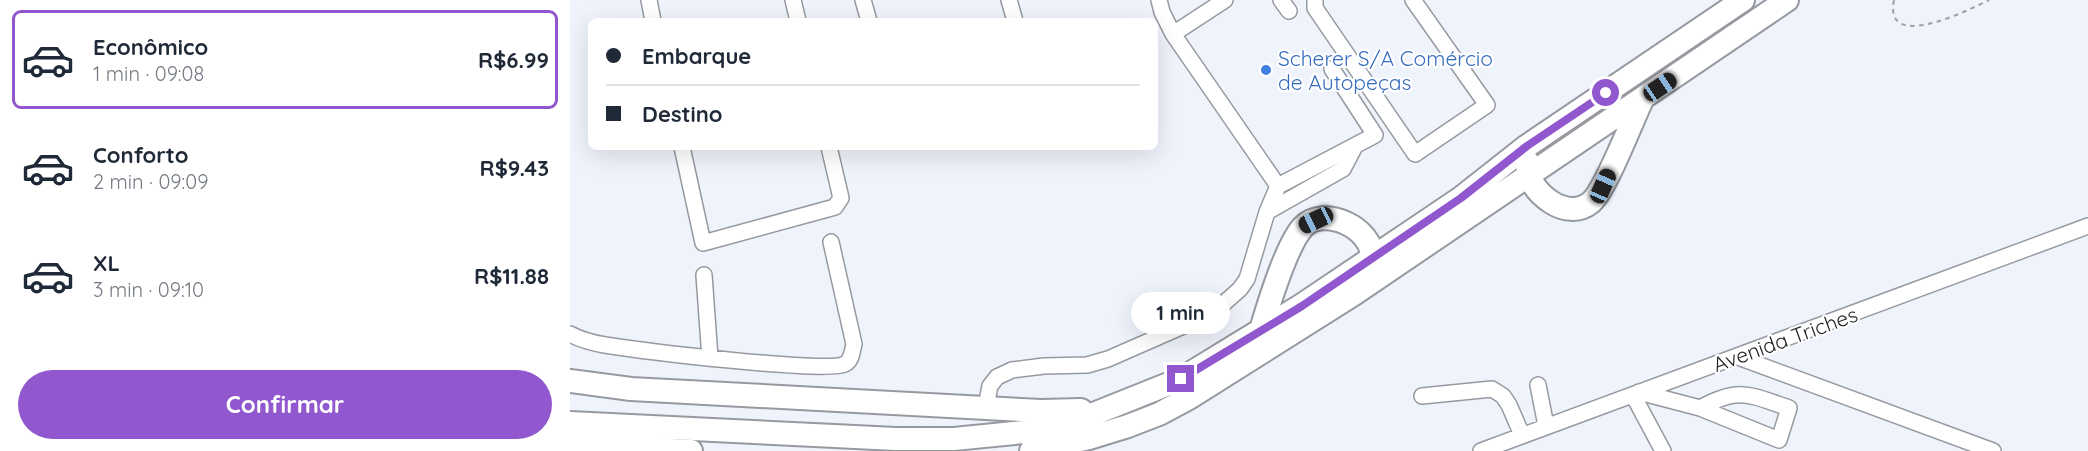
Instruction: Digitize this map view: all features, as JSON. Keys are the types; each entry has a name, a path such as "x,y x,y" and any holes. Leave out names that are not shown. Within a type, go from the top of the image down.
{"highway":[{"path":"570,423 896,439 954,439 1030,431 1076,421 1181,379 1302,306 1461,198 1527,146 1743,0"},
{"path":"1031,451 1089,438 1159,414 1231,373 1354,294 1787,0"},
{"path":"1527,146 1528,175 1544,198 1566,209 1590,204 1603,186 1642,100"},
{"path":"1261,330 1293,240 1304,225 1316,220 1332,219 1354,227 1368,241 1372,258 1367,273 1354,294"},
{"path":"570,381 631,389 986,406 1041,411 1107,409"},
{"path":"570,445 691,451"}],"street":[{"path":"649,0 652,18"},
{"path":"793,0 797,18"},
{"path":"862,0 868,18"},
{"path":"1010,0 1014,18"},
{"path":"1173,34 1225,0"},
{"path":"1315,0 1315,8 1415,154 1488,105 1413,0"},
{"path":"1160,6 1173,34 1278,186"},
{"path":"986,406 990,386 997,376 1028,367 1087,365 1108,359 1213,313 1240,289 1247,279 1267,212 1278,186 1375,135 1332,69"},
{"path":"1267,212 1343,169 1355,146"},
{"path":"683,150 703,243 836,207 841,198 829,150"},
{"name":"Avenida Triches","path":"1481,451 2088,226"},
{"path":"570,334 604,345 710,358 836,367 846,364 852,356 854,344 831,242"},
{"path":"704,274 710,358"},
{"path":"1738,357 1993,451"},
{"path":"1538,385 1546,426"},
{"path":"1422,396 1492,389 1503,396 1509,405 1522,435"},
{"path":"1636,393 1700,408 1779,440 1789,408 1749,395 1732,394 1700,408"},
{"path":"1636,393 1663,451"}],"path":[{"path":"1894,0 1892,7 1894,17 1900,25 1910,27 1954,17 1989,0"}],"place":[{"name":"Scherer S/A Comércio de Autopeças","path":"1266,70"}],"route":[{"path":"1181,379 1302,306 1461,198 1527,146 1606,93"}]}
